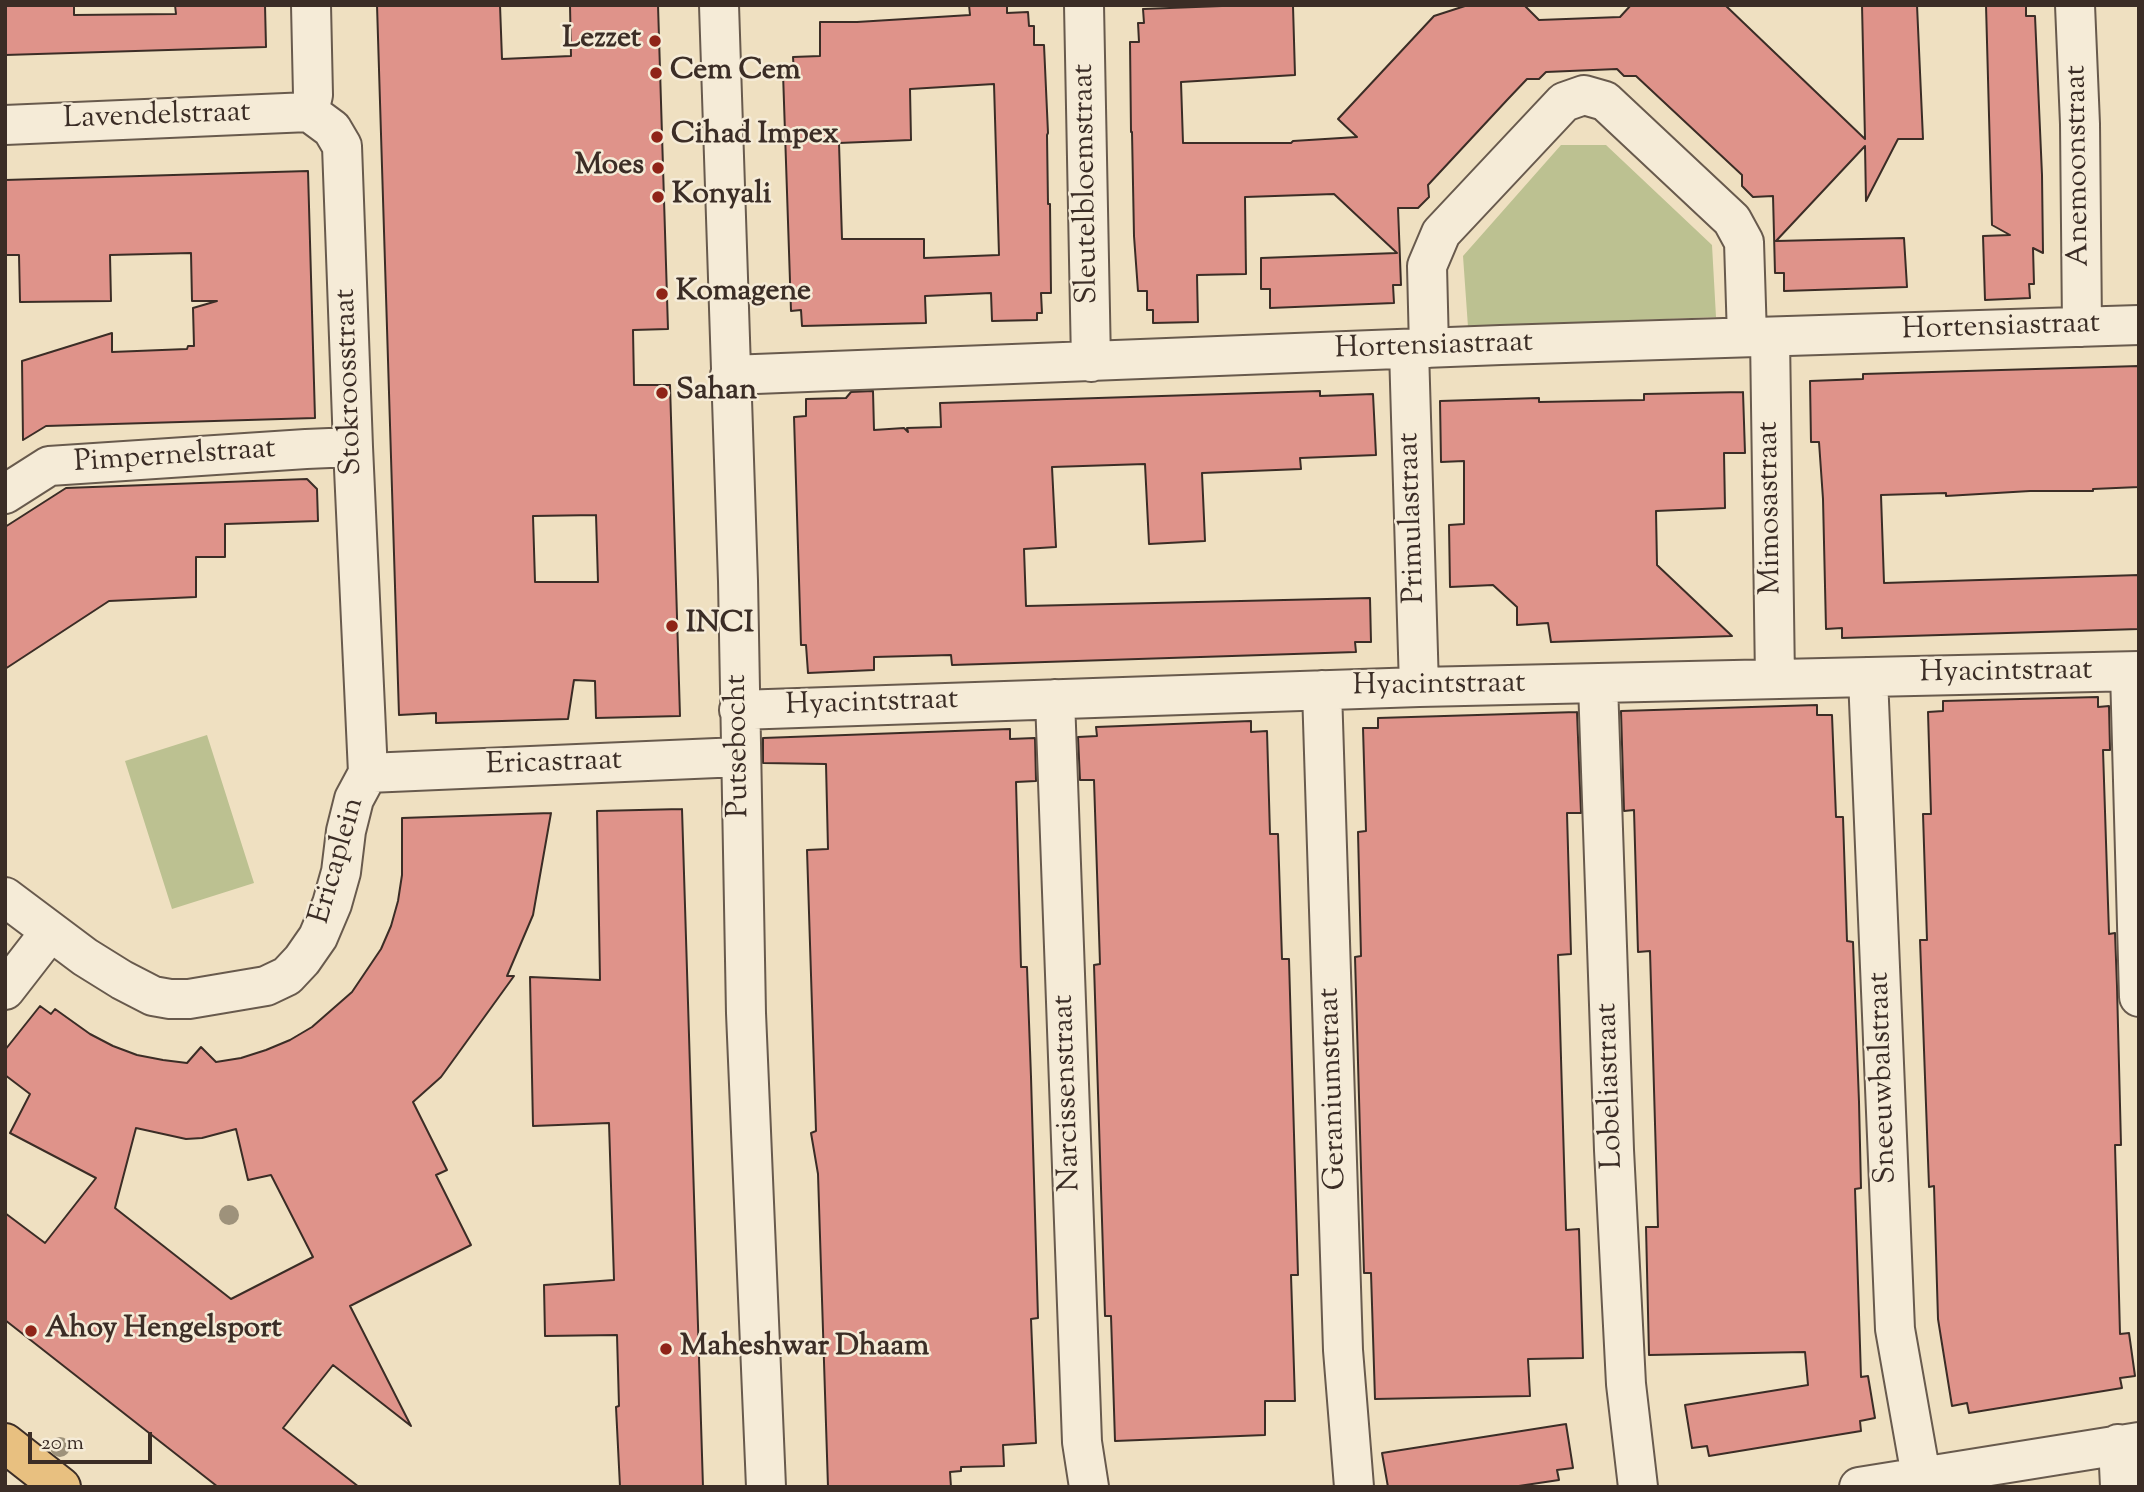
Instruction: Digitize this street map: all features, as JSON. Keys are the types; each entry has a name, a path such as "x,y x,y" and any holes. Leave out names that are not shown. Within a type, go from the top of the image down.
{"main road":[{"path":"5,1443 61,1487"}],"street":[{"path":"309,112 313,96 311,5"},
{"name":"Putsebocht","path":"719,5 738,581 746,1013 766,1487"},
{"name":"Sleutelbloemstraat","path":"1084,5 1091,362"},
{"name":"Anemoonstraat","path":"2075,5 2080,124 2082,327"},
{"name":"Mimosastraat","path":"1419,349 1427,266 1441,233 1564,102 1584,95 1605,101 1732,220 1744,243 1758,337 1775,679"},
{"name":"Lavendelstraat","path":"5,125 309,112"},
{"name":"Stokroosstraat","path":"309,112 332,129 342,146 368,773"},
{"name":"Hortensiastraat","path":"730,375 2139,325"},
{"name":"Primulastraat","path":"1419,349 1419,687"},
{"name":"Pimpernelstraat","path":"5,494 49,466 353,447"},
{"path":"2134,672 2139,997"},
{"name":"Hyacintstraat","path":"739,709 1419,687 2134,672"},
{"name":"Sneeuwbalstraat","path":"1868,677 1895,1329 1921,1476"},
{"name":"Lobeliastraat","path":"1598,684 1615,1164 1626,1384 1638,1487"},
{"name":"Geraniumstraat","path":"1322,690 1343,1350 1354,1487"},
{"name":"Narcissenstraat","path":"1055,699 1082,1442 1089,1487"},
{"name":"Ericastraat","path":"368,773 740,757"},
{"name":"Ericaplein","path":"5,897 85,957 153,996 189,999 255,988 276,981 287,976 302,960 323,926 341,872 346,831 354,799 368,773"},
{"path":"5,990 50,932"},
{"path":"1859,1487 2128,1443 2120,1487"}],"green space":[{"path":"1561,145 1606,145 1712,245 1716,317 1468,327 1463,256"},
{"path":"207,735 254,883 172,909 125,761"}],"building":[{"path":"5,5 74,5 74,15 176,14 175,5 265,5 266,47 5,55"},
{"path":"377,5 500,5 502,59 571,56 570,5 658,5 668,329 633,330 634,385 670,385 680,716 596,718 595,681 574,680 568,719 436,723 436,713 399,715","holes":["596,515 598,582 535,582 533,516"]},
{"path":"969,5 1007,5 1007,13 1028,12 1029,26 1034,26 1034,45 1044,45 1051,293 1041,293 1042,313 1037,313 1037,320 992,321 991,293 925,296 926,323 802,326 801,310 791,311 783,73 794,73 793,57 820,56 820,22 970,15","holes":["994,84 999,255 924,258 924,239 842,239 839,143 911,140 910,89"]},
{"path":"1468,5 1524,5 1539,20 1620,17 1631,5 1725,5 1865,139 1862,5 1917,5 1923,139 1898,139 1866,201 1865,146 1776,241 1904,238 1907,287 1784,291 1784,273 1775,273 1773,196 1753,197 1742,186 1742,175 1636,76 1624,76 1617,69 1546,72 1539,79 1527,79 1508,99 1428,185 1429,197 1418,208 1398,208 1401,285 1393,285 1394,303 1270,308 1270,289 1261,289 1261,258 1397,253 1334,194 1245,197 1246,274 1197,275 1198,322 1153,323 1153,310 1147,310 1147,291 1138,291 1134,236 1130,42 1139,42 1138,23 1144,23 1143,9 1293,6 1295,75 1181,82 1183,143 1291,143 1357,137 1338,119 1434,16"},
{"path":"1986,5 2026,5 2026,16 2035,16 2043,253 2033,248 2034,284 2029,284 2030,298 1985,300 1983,236 2010,235 1992,225"},
{"path":"308,171 315,418 46,426 23,440 22,361 112,333 112,352 187,349 188,346 194,346 193,308 217,301 192,301 191,253 110,255 111,301 20,302 19,255 5,255 5,180"},
{"path":"2139,366 2139,487 1946,496 1946,493 1881,495 1884,583 2139,575 2139,629 1842,638 1842,628 1826,629 1823,499 1819,442 1811,442 1810,381 1863,379 1863,374"},
{"path":"873,391 874,430 904,428 908,432 907,428 941,427 940,403 1320,391 1320,396 1373,394 1376,455 1300,458 1301,469 1202,473 1205,541 1149,544 1145,464 1052,467 1056,547 1024,549 1026,606 1370,598 1371,642 1355,642 1356,652 952,665 951,655 874,657 874,670 808,673 806,645 801,645 794,417 806,416 806,399 846,398 851,392"},
{"path":"1743,392 1745,453 1724,453 1725,508 1656,511 1657,565 1732,636 1551,642 1548,623 1517,625 1517,607 1493,585 1450,587 1449,525 1464,524 1464,461 1441,462 1440,401 1539,398 1539,402 1644,400 1644,394"},
{"path":"307,479 317,489 318,521 225,524 225,557 196,557 196,597 109,601 5,669 5,527 66,488"},
{"path":"2098,697 2098,707 2109,706 2110,750 2103,750 2109,934 2115,933 2117,986 2121,1145 2115,1145 2120,1334 2129,1333 2135,1376 2120,1378 2122,1388 1969,1413 1967,1403 1952,1406 1938,1319 1934,1186 1929,1187 1920,940 1927,940 1923,814 1931,814 1928,712 1943,711 1943,701"},
{"path":"1817,705 1817,715 1832,715 1836,817 1843,817 1847,941 1853,942 1859,1102 1861,1188 1855,1189 1861,1377 1868,1376 1875,1418 1860,1421 1861,1431 1709,1456 1707,1446 1692,1448 1685,1405 1808,1385 1805,1352 1649,1355 1646,1227 1658,1227 1650,951 1638,952 1634,810 1624,811 1621,711"},
{"path":"1577,712 1581,813 1567,813 1571,954 1558,955 1566,1230 1579,1229 1583,1358 1528,1359 1530,1396 1375,1399 1371,1273 1364,1273 1355,957 1361,956 1358,832 1366,831 1363,728 1378,728 1378,718"},
{"path":"1251,721 1251,732 1267,731 1270,834 1278,834 1282,959 1289,959 1298,1275 1291,1275 1295,1401 1265,1401 1265,1435 1115,1441 1111,1316 1105,1316 1094,965 1100,964 1094,780 1080,780 1078,737 1097,736 1096,727"},
{"path":"1010,729 1010,739 1035,738 1036,781 1016,782 1021,967 1027,967 1031,1077 1038,1318 1031,1319 1036,1443 1003,1445 1004,1466 961,1467 961,1471 950,1472 951,1487 828,1487 818,1174 811,1133 816,1131 807,850 828,849 826,764 763,763 763,738"},
{"path":"682,809 703,1487 620,1487 616,1407 619,1406 617,1335 545,1336 544,1285 614,1280 609,1123 533,1126 530,977 600,980 597,811"},
{"path":"551,813 533,915 507,976 514,976 441,1077 413,1102 447,1170 436,1175 471,1245 350,1306 411,1426 333,1365 283,1428 359,1487 218,1487 5,1320 5,1213 45,1243 96,1178 10,1133 30,1094 5,1075 5,1050 40,1006 51,1014 55,1009 90,1034 113,1046 137,1055 163,1060 187,1063 201,1047 216,1062 241,1058 290,1040 312,1027 352,992 381,949 398,901 402,875 402,818","holes":["136,1128 186,1139 202,1138 236,1129 248,1180 271,1175 313,1257 231,1299 115,1208"]},
{"path":"1566,1424 1573,1468 1557,1470 1559,1480 1512,1487 1388,1487 1382,1453"}],"place":[{"name":"Lezzet","path":"655,41"},
{"name":"Cem Cem","path":"656,73"},
{"name":"Cihad Impex","path":"657,137"},
{"name":"Moes","path":"658,168"},
{"name":"Konyali","path":"658,197"},
{"name":"Komagene","path":"662,294"},
{"name":"Sahan","path":"662,393"},
{"name":"INCI","path":"672,626"},
{"name":"Ahoy Hengelsport","path":"31,1331"},
{"name":"Maheshwar Dhaam","path":"666,1349"}]}
